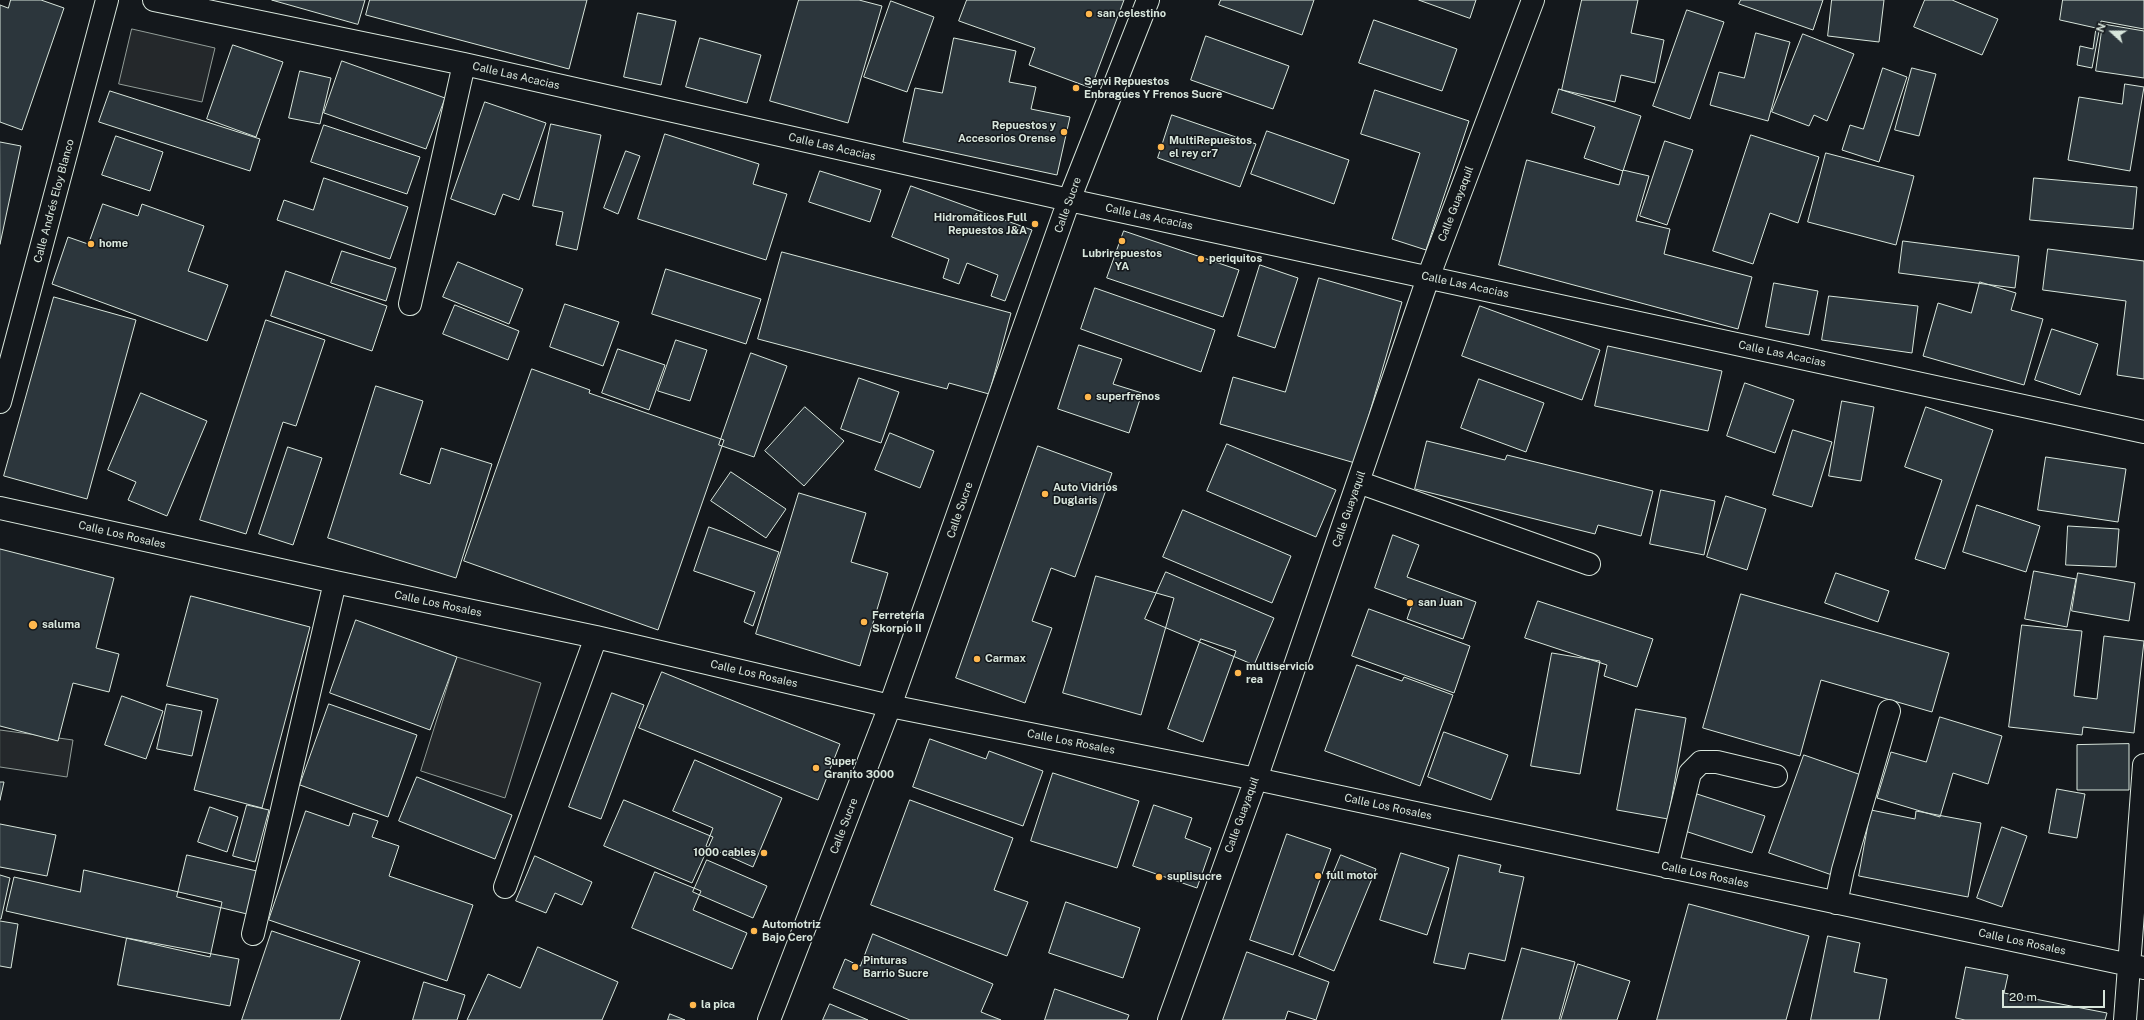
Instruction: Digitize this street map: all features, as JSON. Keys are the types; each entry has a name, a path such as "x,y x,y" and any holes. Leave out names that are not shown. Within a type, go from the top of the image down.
{"street":[{"name":"Calle Andrés Eloy Blanco","path":"0,402 107,0"},
{"name":"Calle Las Acacias","path":"154,0 464,64 1069,200 2144,432"},
{"name":"Calle Sucre","path":"769,1020 890,706 1069,200 1148,0"},
{"name":"Calle Guayaquil","path":"1169,1020 1256,779 1428,278 1533,0"},
{"path":"410,304 464,64"},
{"path":"1358,482 1589,564"},
{"name":"Calle Los Rosales","path":"0,508 335,582 596,637 890,706 1256,779 2136,967"},
{"path":"253,934 335,582"},
{"path":"505,888 596,637"},
{"path":"1836,902 1843,870 1890,711"},
{"path":"1667,867 1690,773 1701,762 1717,762 1776,776"},
{"path":"2125,1020 2136,967 2144,765"}],"shaded area":[{"path":"132,29 215,48 202,102 119,84"},
{"path":"457,657 541,683 505,798 421,771"},
{"path":"0,730 73,740 67,777 0,767"}],"building":[{"path":"11,0 41,0 64,8 22,130 0,122 0,5 8,8"},
{"path":"272,0 365,0 358,24"},
{"path":"370,0 587,0 569,69 366,15"},
{"path":"799,0 859,0 882,6 848,123 770,101"},
{"path":"967,0 1124,0 1091,88 1029,65 1035,48 959,21"},
{"path":"1221,0 1314,0 1302,35 1219,5"},
{"path":"1419,0 1476,0 1470,18"},
{"path":"1582,0 1638,0 1631,33 1664,40 1655,83 1621,75 1615,102 1562,90"},
{"path":"1741,0 1823,0 1813,30 1739,4"},
{"path":"1832,0 1884,0 1879,42 1828,36"},
{"path":"1925,0 1952,0 1998,19 1982,55 1914,27"},
{"path":"2063,0 2144,0 2144,29 2101,21 2092,68 2077,65 2080,46 2093,49 2096,28 2060,20"},
{"path":"891,1 934,17 907,92 864,77"},
{"path":"1687,10 1724,22 1690,119 1653,106"},
{"path":"638,13 676,21 661,85 624,77"},
{"path":"1374,20 1457,49 1442,91 1359,63"},
{"path":"2103,24 2144,31 2144,78 2096,71"},
{"path":"1756,33 1790,42 1768,121 1710,105 1719,72 1744,78"},
{"path":"1803,34 1854,54 1827,121 1814,115 1809,126 1772,112"},
{"path":"1206,36 1289,66 1273,109 1191,80"},
{"path":"700,38 761,55 747,103 686,87"},
{"path":"954,38 1016,51 1009,82 1036,87 1031,109 1070,117 1057,175 903,142 915,88 942,93"},
{"path":"233,45 283,62 256,137 207,119"},
{"path":"342,61 445,98 426,149 324,113"},
{"path":"1883,68 1907,77 1879,162 1842,150 1850,125 1863,129"},
{"path":"1912,68 1936,74 1919,136 1895,130"},
{"path":"300,71 331,78 320,124 289,118"},
{"path":"2125,84 2144,87 2130,171 2068,160 2079,97 2122,104"},
{"path":"1559,89 1641,116 1623,171 1584,158 1595,127 1552,113"},
{"path":"1375,90 1469,121 1426,250 1392,239 1420,153 1361,134"},
{"path":"110,91 260,139 250,171 99,122"},
{"path":"485,102 546,123 519,200 503,194 495,215 451,199"},
{"path":"1172,115 1256,144 1240,187 1158,158"},
{"path":"551,124 601,135 577,250 556,245 563,212 533,206"},
{"path":"324,125 420,157 407,194 311,162"},
{"path":"1267,131 1349,160 1334,204 1251,174"},
{"path":"665,134 759,164 753,184 787,194 766,260 638,219"},
{"path":"1751,135 1819,157 1798,223 1770,213 1753,264 1713,251"},
{"path":"116,136 163,152 150,191 102,175"},
{"path":"1665,141 1693,150 1667,225 1640,216"},
{"path":"0,142 21,146 0,244"},
{"path":"626,151 640,156 618,214 604,208"},
{"path":"1826,153 1914,176 1896,245 1808,222"},
{"path":"1527,160 1619,185 1623,170 1649,176 1636,221 1670,229 1664,254 1752,277 1738,329 1499,265"},
{"path":"820,171 881,190 870,222 809,202"},
{"path":"324,178 408,207 390,259 277,220 284,200 313,210"},
{"path":"2034,178 2137,187 2133,229 2030,220"},
{"path":"911,186 1032,230 1005,301 991,296 998,275 967,263 959,284 943,278 949,259 892,237"},
{"path":"103,204 138,216 142,204 204,226 188,271 228,285 207,341 52,284 68,237 88,244"},
{"path":"1124,231 1239,270 1223,317 1107,278"},
{"path":"1903,241 2019,256 2015,288 1899,273"},
{"path":"2048,249 2144,261 2144,379 2117,375 2126,301 2043,290"},
{"path":"342,251 396,268 386,301 331,283"},
{"path":"782,252 1011,313 989,394 949,383 947,389 758,339"},
{"path":"458,262 523,289 509,324 443,297"},
{"path":"1260,265 1298,278 1275,348 1238,336"},
{"path":"666,269 761,299 746,344 652,314"},
{"path":"286,271 387,306 372,351 271,316"},
{"path":"1319,278 1402,302 1355,463 1220,424 1233,377 1285,392"},
{"path":"1980,282 2016,293 2011,310 2043,319 2024,385 1923,356 1938,303 1971,313"},
{"path":"1774,283 1818,291 1809,335 1766,327"},
{"path":"1095,288 1215,330 1201,372 1081,329"},
{"path":"1829,296 1918,306 1912,353 1822,340"},
{"path":"54,297 136,320 87,499 4,476"},
{"path":"565,304 619,322 603,366 550,347"},
{"path":"455,305 519,331 508,360 443,334"},
{"path":"1480,306 1600,350 1582,400 1462,356"},
{"path":"266,320 325,340 296,426 283,422 246,534 200,520"},
{"path":"2052,329 2098,344 2080,395 2035,380"},
{"path":"676,340 707,350 690,401 658,391"},
{"path":"1079,345 1122,359 1113,384 1142,393 1129,433 1058,409"},
{"path":"1608,346 1722,371 1708,431 1595,406"},
{"path":"618,349 665,365 649,410 602,393"},
{"path":"751,353 787,366 754,457 719,445"},
{"path":"532,369 590,390 589,393 724,440 658,630 464,561"},
{"path":"859,378 899,392 881,443 841,429"},
{"path":"1479,379 1544,403 1526,452 1461,428"},
{"path":"1745,383 1794,400 1775,453 1727,436"},
{"path":"376,386 423,401 400,474 430,484 441,448 492,464 456,578 328,538"},
{"path":"141,393 207,421 167,516 128,500 136,482 108,470"},
{"path":"1842,401 1874,407 1861,481 1829,476"},
{"path":"805,407 844,441 804,486 765,451"},
{"path":"1926,407 1993,430 1945,569 1915,559 1942,480 1905,467"},
{"path":"1793,430 1832,442 1812,507 1773,495"},
{"path":"890,433 934,451 920,488 875,470"},
{"path":"1427,441 1505,460 1507,455 1653,491 1641,536 1598,525 1595,534 1415,489"},
{"path":"1227,444 1336,490 1316,537 1207,491"},
{"path":"1038,446 1112,473 1075,577 1051,568 1032,621 1052,628 1025,703 956,678"},
{"path":"288,447 322,458 293,545 259,534"},
{"path":"2046,457 2126,469 2118,522 2038,510"},
{"path":"731,472 786,509 766,538 711,501"},
{"path":"1661,490 1715,501 1704,555 1650,544"},
{"path":"799,493 866,513 851,562 888,573 860,666 756,634"},
{"path":"1726,496 1766,509 1747,570 1707,557"},
{"path":"1977,505 2040,526 2026,572 1963,552"},
{"path":"1183,510 1291,556 1272,603 1163,557"},
{"path":"2068,526 2119,529 2116,567 2066,565"},
{"path":"709,527 779,552 753,626 744,622 755,592 694,571"},
{"path":"1393,535 1419,545 1407,577 1476,602 1463,639 1407,619 1413,602 1375,588"},
{"path":"0,549 114,578 96,648 119,654 109,692 73,683 58,741 0,726"},
{"path":"2034,571 2076,579 2067,627 2025,619"},
{"path":"1166,572 1274,618 1254,665 1145,619"},
{"path":"1836,573 1889,591 1878,622 1825,603"},
{"path":"2078,573 2135,583 2129,621 2072,611"},
{"path":"1096,576 1174,598 1141,715 1063,693"},
{"path":"1741,594 1949,653 1932,712 1821,680 1800,756 1703,728"},
{"path":"191,596 310,627 262,808 194,790 218,699 167,686"},
{"path":"1538,601 1653,639 1637,687 1604,676 1607,665 1525,638"},
{"path":"1369,609 1470,646 1454,693 1352,656"},
{"path":"356,620 457,657 430,730 330,693"},
{"path":"2022,625 2082,631 2074,696 2097,699 2104,636 2144,641 2134,733 2083,727 2082,735 2009,727"},
{"path":"1201,639 1236,651 1203,742 1168,729"},
{"path":"1552,653 1600,661 1580,774 1531,766"},
{"path":"1357,665 1402,681 1404,677 1453,695 1420,786 1325,751"},
{"path":"662,672 840,744 818,800 639,728"},
{"path":"612,693 644,705 601,819 569,807"},
{"path":"122,696 163,711 146,759 105,745"},
{"path":"167,704 202,711 192,756 157,749"},
{"path":"329,704 417,735 388,817 300,785"},
{"path":"1636,709 1686,718 1668,819 1617,810"},
{"path":"1940,717 2002,736 1988,784 1953,773 1940,817 1877,798 1891,752 1926,762"},
{"path":"1444,732 1508,755 1491,800 1428,777"},
{"path":"930,739 986,759 989,751 1043,771 1023,826 913,787"},
{"path":"2129,744 2129,790 2077,790 2077,745"},
{"path":"1804,755 1867,777 1832,875 1769,853"},
{"path":"695,760 782,798 753,867 706,846 713,828 673,811"},
{"path":"1053,773 1139,801 1117,868 1031,841"},
{"path":"417,777 512,815 495,859 399,821"},
{"path":"0,782 4,782 0,800"},
{"path":"2057,789 2085,794 2077,838 2049,833"},
{"path":"1697,794 1765,816 1752,853 1685,831"},
{"path":"624,800 713,837 692,883 604,846"},
{"path":"910,800 1013,838 994,890 1028,902 1007,956 871,905"},
{"path":"247,805 269,810 255,862 233,856"},
{"path":"1154,805 1192,818 1185,838 1211,848 1197,888 1133,866"},
{"path":"210,807 238,817 227,852 198,842"},
{"path":"1871,810 1915,819 1916,811 1981,823 1968,897 1859,876"},
{"path":"306,811 349,826 353,813 378,821 372,837 399,846 389,876 473,905 447,981 269,920"},
{"path":"0,824 56,835 47,876 0,867"},
{"path":"2002,827 2027,836 2002,907 1977,898"},
{"path":"1287,834 1331,849 1293,955 1250,940"},
{"path":"1401,853 1449,868 1427,935 1380,920"},
{"path":"187,855 257,871 247,914 177,897"},
{"path":"1341,855 1376,869 1334,971 1299,956"},
{"path":"1459,855 1501,865 1499,872 1524,877 1505,961 1469,953 1465,969 1434,963"},
{"path":"535,856 592,882 582,905 555,893 546,913 516,901"},
{"path":"707,860 767,886 753,918 693,892"},
{"path":"84,870 222,902 210,957 6,911 14,877 80,892"},
{"path":"655,872 701,891 693,910 747,933 732,969 632,928"},
{"path":"0,875 10,878 1,919 0,919"},
{"path":"1066,902 1140,928 1123,978 1049,953"},
{"path":"1689,904 1809,936 1786,1020 1657,1020"},
{"path":"0,921 18,924 11,968 0,966"},
{"path":"272,931 360,961 340,1020 242,1020"},
{"path":"873,934 993,984 981,1012 1001,1020 910,1020 833,988 845,959 860,966"},
{"path":"1828,936 1860,943 1854,972 1887,979 1879,1020 1811,1020"},
{"path":"127,938 239,959 230,1006 118,985"},
{"path":"538,947 618,982 602,1020 467,1020 488,974 520,988"},
{"path":"1522,948 1575,962 1559,1020 1502,1020"},
{"path":"1247,952 1329,982 1316,1020 1288,1011 1285,1020 1223,1020"},
{"path":"1578,964 1630,981 1617,1020 1561,1020"},
{"path":"1966,967 2008,975 2004,993 2107,1013 2105,1020 1965,1020 1956,1018"},
{"path":"424,982 465,995 457,1020 413,1020"},
{"path":"1055,989 1129,1015 1127,1020 1045,1020"},
{"path":"830,1004 868,1020 823,1020"},
{"path":"670,1014 685,1020 668,1020"}],"place":[{"name":"san celestino","path":"1089,14"},
{"name":"Servi Repuestos Enbragues Y Frenos Sucre","path":"1076,88"},
{"name":"Repuestos y Accesorios Orense","path":"1064,132"},
{"name":"MultiRepuestos el rey cr7","path":"1161,147"},
{"name":"Hidromáticos Full Repuestos J&A","path":"1035,224"},
{"name":"Lubrirepuestos YA","path":"1122,241"},
{"name":"home","path":"91,244"},
{"name":"periquitos","path":"1201,259"},
{"name":"superfrenos","path":"1088,397"},
{"name":"Auto Vidrios Duglaris","path":"1045,494"},
{"name":"san Juan","path":"1410,603"},
{"name":"Ferretería Skorpio II","path":"864,622"},
{"name":"saluma","path":"33,625"},
{"name":"Carmax","path":"977,659"},
{"name":"multiservicio rea","path":"1238,673"},
{"name":"Super Granito 3000","path":"816,768"},
{"name":"1000 cables","path":"764,853"},
{"name":"full motor","path":"1318,876"},
{"name":"suplisucre","path":"1159,877"},
{"name":"Automotriz Bajo Cero","path":"754,931"},
{"name":"Pinturas Barrio Sucre","path":"855,967"},
{"name":"la pica","path":"693,1005"}]}
